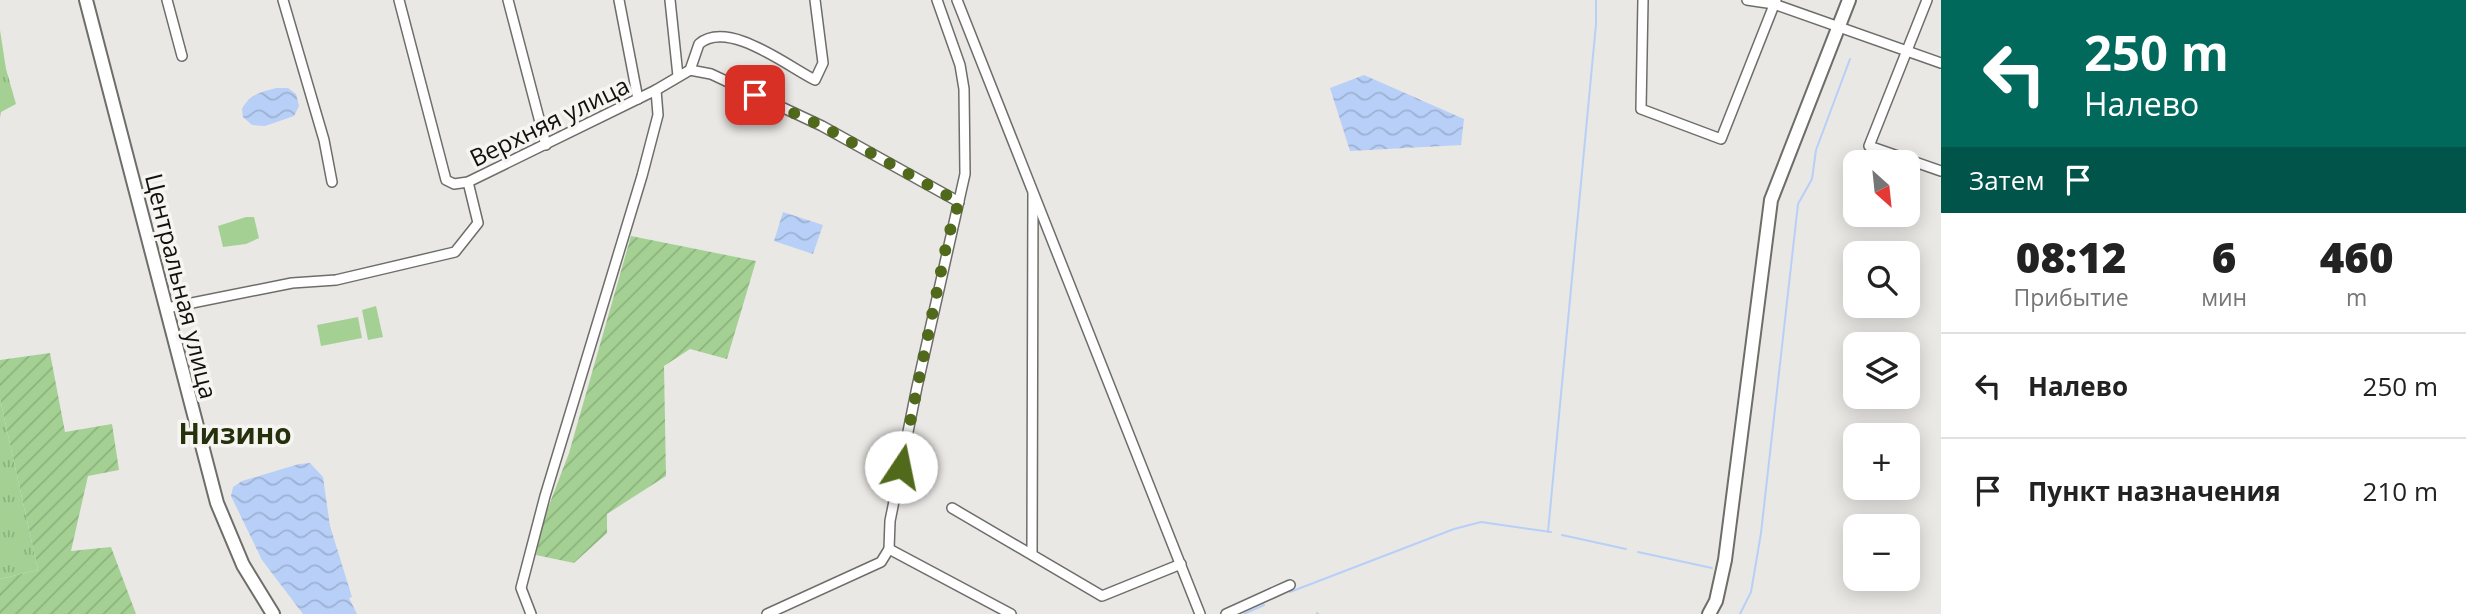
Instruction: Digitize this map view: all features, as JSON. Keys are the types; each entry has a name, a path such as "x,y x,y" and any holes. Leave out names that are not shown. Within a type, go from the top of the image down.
{"street":[{"name":"Центральная улица","path":"86,0 217,503 243,565 273,614"},
{"path":"167,0 182,56"},
{"path":"283,0 324,140 332,182"},
{"path":"399,0 446,180 454,184 468,183"},
{"path":"508,0 546,145"},
{"path":"619,0 638,99"},
{"path":"670,0 678,76"},
{"path":"816,0 823,64 815,80 752,44 724,37 708,38 699,44 690,70 711,75 822,126 959,202"},
{"path":"767,614 881,562 889,549 890,521 917,387 948,237 965,174 964,89 960,65 937,0"},
{"path":"957,0 1200,614"},
{"path":"1643,0 1641,108 1721,139 1775,2"},
{"path":"1747,0 1775,2 1941,63"},
{"path":"1709,614 1716,601 1725,560 1771,200 1849,0"},
{"path":"1927,0 1870,146 1941,171"},
{"name":"Верхняя улица","path":"167,308 292,283 336,280 455,252 478,223 468,183 656,90 690,70"},
{"path":"531,614 522,588 545,496 642,176 657,115 656,90"},
{"path":"1032,553 1033,188"},
{"path":"953,508 1102,596 1181,564"},
{"path":"889,549 1011,614"},
{"path":"1226,614 1290,586"}],"green space":[{"path":"0,30 6,69 16,104 1,112 0,118"},
{"path":"254,217 259,238 246,244 223,247 218,226"},
{"path":"631,236 756,261 727,359 690,349 664,366 666,476 607,514 607,533 574,563 536,555 543,521 569,453"},
{"path":"376,306 383,337 368,340 362,310"},
{"path":"358,317 362,338 321,346 317,325"},
{"path":"50,353 65,432 112,424 119,470 88,476 71,551 111,547 136,614 0,614 0,579 38,570 0,399 0,360"},
{"path":"0,399 38,570 0,579"}],"water":[{"path":"1364,75 1464,119 1461,145 1350,151 1330,88"},
{"path":"276,88 288,88 296,94 299,106 294,116 265,126 252,125 243,117 242,109 245,104 256,94"},
{"path":"783,212 823,225 813,254 774,241"},
{"path":"310,463 323,477 330,526 352,597 349,598 357,614 303,614 262,560 231,496 233,487 242,481"}],"waterway":[{"path":"1548,532 1596,24 1596,0"},
{"path":"1740,614 1751,592 1761,533 1798,204 1812,179 1816,150 1850,59"},
{"path":"1290,592 1454,529 1481,522 1551,532"},
{"path":"1562,535 1626,549"},
{"path":"1638,552 1712,568"},
{"path":"1244,614 1264,605"}],"district":[{"name":"Низино","path":"235,433"}],"route":[{"path":"755,95 822,126 959,202 948,237 901,467"}]}
